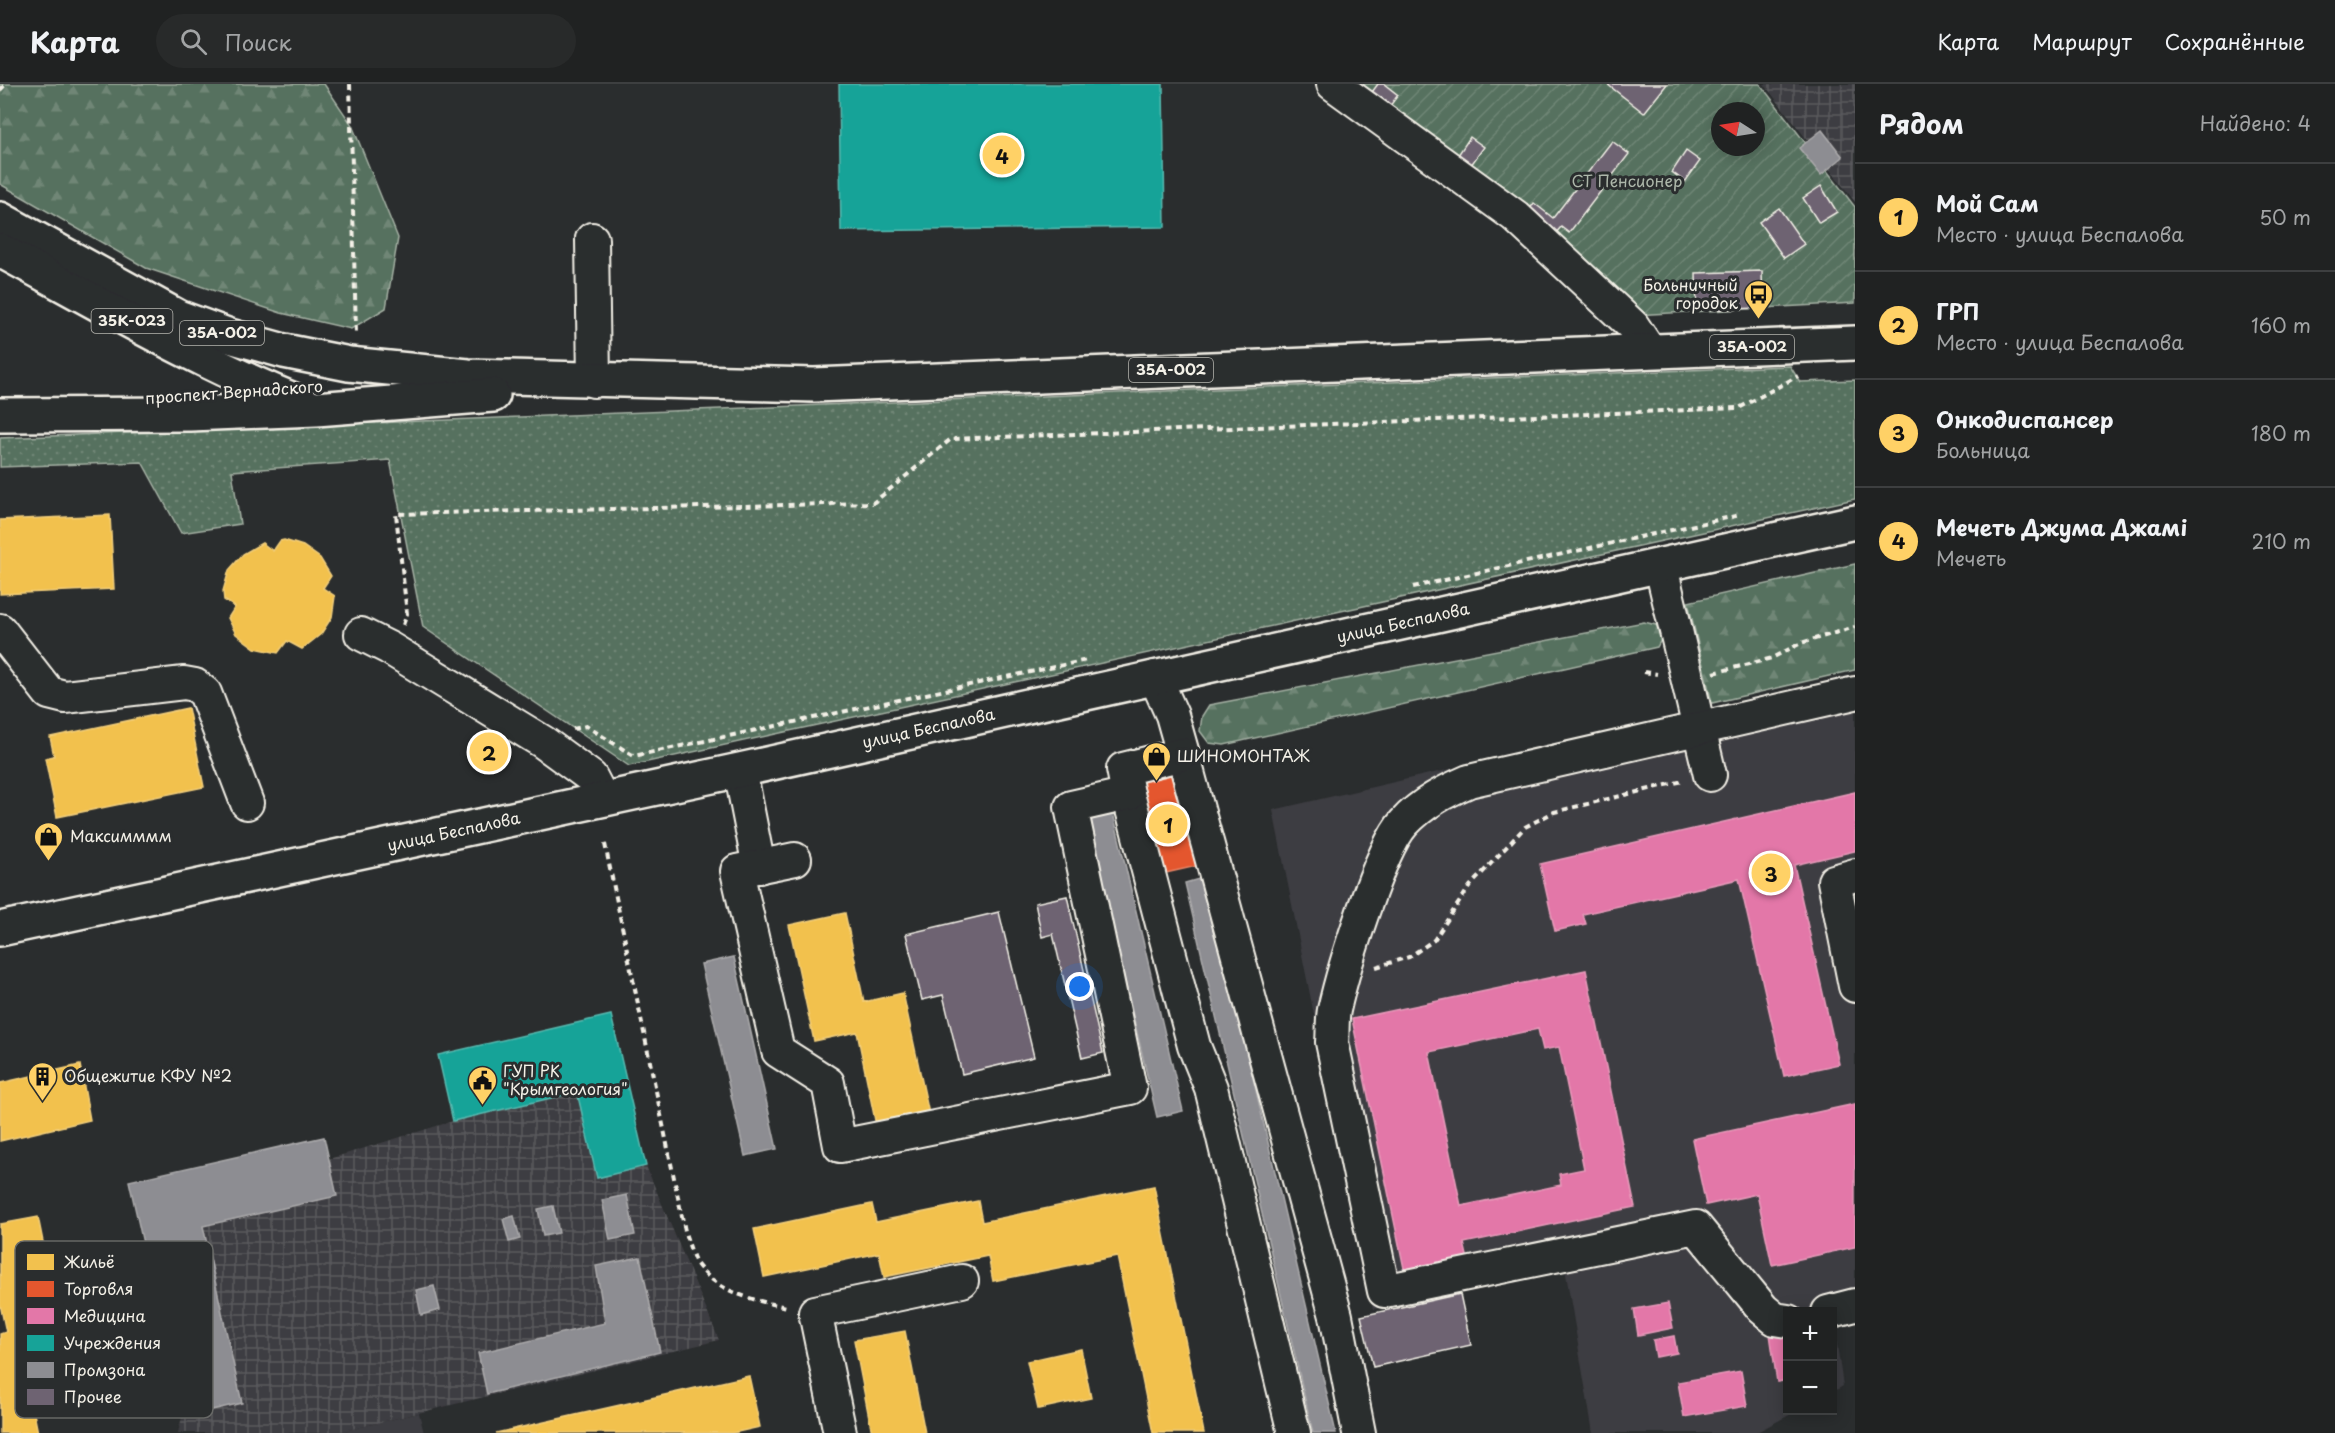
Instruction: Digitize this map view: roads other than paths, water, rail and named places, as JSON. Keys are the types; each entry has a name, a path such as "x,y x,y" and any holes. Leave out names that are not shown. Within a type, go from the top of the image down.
{"main road":[{"name":"35А-002","path":"0,219 178,317 230,336 284,351 349,364 468,376 813,385 1855,343"},
{"name":"35К-023","path":"0,250 181,348 266,390 316,409"},
{"name":"проспект Вернадского","path":"0,410 468,376"},
{"name":"35А-002","path":"316,409 470,396 692,383"},
{"name":"проспект Вернадского","path":"0,415 190,414 316,409"},
{"name":"улица Беспалова","path":"0,929 740,770 1661,567 1855,522"}],"lane":[{"path":"1333,84 1515,216 1633,326 1649,350"},
{"path":"591,238 594,381"},
{"path":"1661,567 1710,775"},
{"path":"0,630 49,693 65,697 184,683 195,685 205,693 247,803"},
{"path":"361,634 394,651 537,738 591,777 602,798"},
{"path":"1155,677 1172,715 1184,754 1336,1316 1359,1433"},
{"path":"1783,1320 1775,1319 1763,1309 1696,1227 1384,1291 1332,1042 1334,1013 1342,977 1384,858 1404,823 1439,794 1469,781 1855,693"},
{"path":"1184,754 1123,769 1194,1046 1211,1088 1294,1433"},
{"path":"740,770 759,867"},
{"path":"795,859 737,871 778,1051 828,1083 840,1146 1130,1088 1071,807 1128,794"},
{"path":"1855,875 1834,881 1855,986"},
{"path":"840,1433 814,1312 962,1281"},
{"path":"1837,1309 1855,1305"}],"place":[{"name":"Мечеть Джума Джамі","path":"1002,155"},
{"name":"Больничный городок","path":"1759,320"},
{"name":"ГРП","path":"489,752"},
{"name":"ШИНОМОНТАЖ","path":"1156,782"},
{"name":"Мой Сам","path":"1168,824"},
{"name":"Максимммм","path":"49,862"},
{"name":"Онкодиспансер","path":"1771,873"},
{"name":"Общежитие КФУ №2","path":"43,1102"},
{"name":"ГУП РК \"Крымгеология\"","path":"482,1106"}],"park label":[{"name":"СТ Пенсионер","path":"1627,181"}]}
